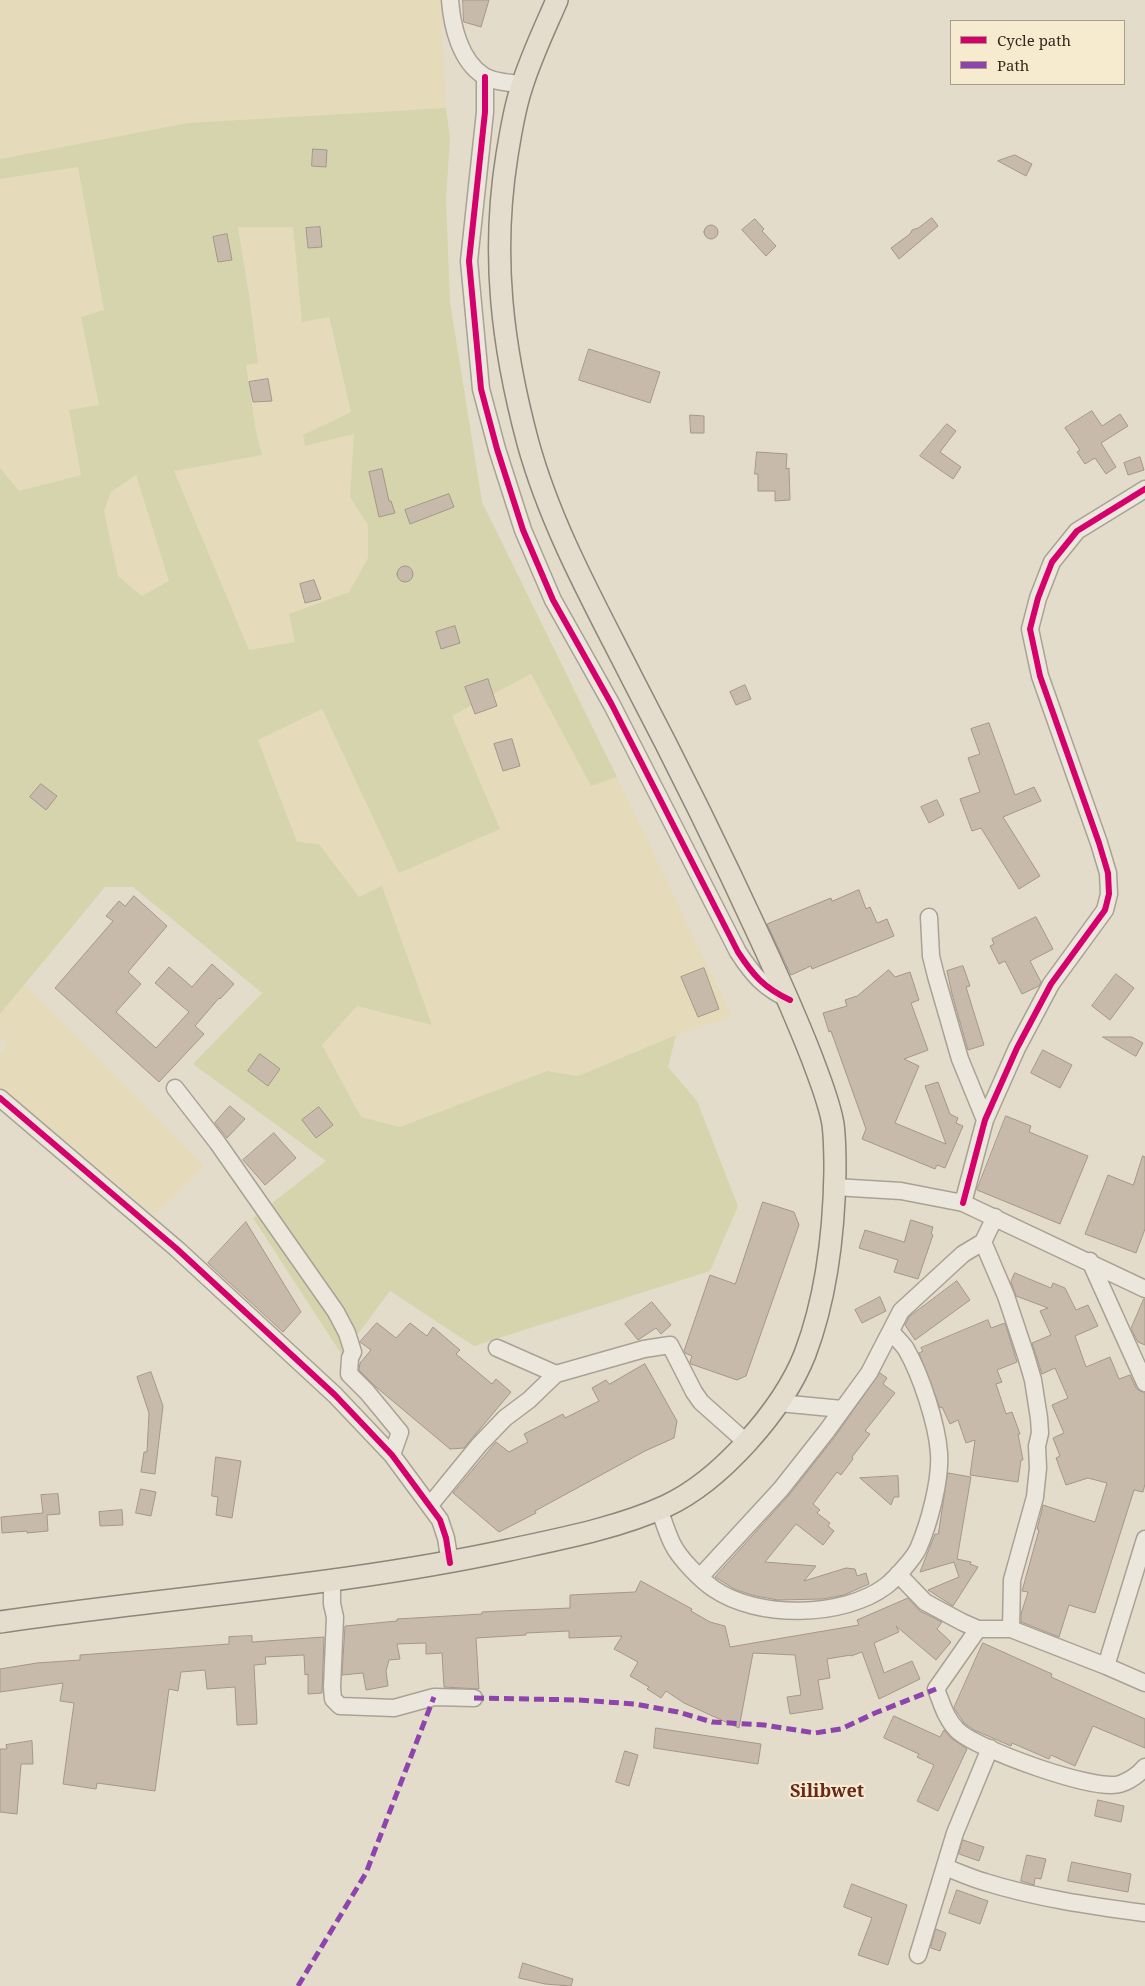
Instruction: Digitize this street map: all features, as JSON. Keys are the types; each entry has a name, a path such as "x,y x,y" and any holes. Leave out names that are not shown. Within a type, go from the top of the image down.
{"main road":[{"path":"0,1622 69,1612 332,1582 450,1563 580,1535 659,1510 687,1494 715,1473 747,1443 780,1403 799,1370 815,1328 824,1288 832,1235 835,1187 835,1140 827,1098 790,1000 703,814 580,575 548,508 530,450 512,380 501,310 498,250 501,190 512,121 522,84 557,0"}],"street":[{"path":"450,0 451,14 461,48 471,66 486,77 522,84"},
{"path":"486,77 485,112 469,261 481,390 523,530 553,600 612,705 738,952 753,975 760,982 776,994 790,1000"},
{"path":"963,1203 985,1120 1017,1048 1051,984 1105,910 1109,894 1108,873 1040,676 1030,629 1038,598 1052,562 1077,531 1145,488"},
{"path":"929,918 931,956 936,976 960,1059 985,1120"},
{"path":"175,1088 217,1142 336,1312 354,1352 350,1358 350,1374 400,1432 392,1456"},
{"path":"0,1098 178,1249 335,1395 392,1456 430,1505 440,1520 450,1563"},
{"path":"835,1187 901,1191 963,1203 1090,1261 1145,1289"},
{"path":"700,1577 781,1489 842,1409 869,1373 892,1332 901,1311 964,1254 983,1242 995,1217"},
{"path":"983,1242 1006,1296 1026,1356 1033,1380 1039,1418 1040,1433 1037,1446 1038,1468 1036,1487 1012,1580 1011,1629"},
{"path":"1090,1261 1145,1383"},
{"path":"659,1510 673,1546 700,1577 714,1589 735,1600 777,1610 801,1612 825,1610 859,1601 887,1585 917,1550 936,1487 939,1455 936,1431 921,1383 906,1349 892,1332"},
{"path":"430,1505 479,1445 505,1418 529,1400 556,1374 644,1349 670,1345 701,1402 747,1443"},
{"path":"497,1348 556,1374"},
{"path":"780,1403 842,1409"},
{"path":"1106,1666 1145,1539"},
{"path":"898,1574 925,1602 946,1615 978,1629 1011,1629 1145,1683"},
{"path":"332,1582 332,1604 335,1617 332,1687 334,1699 340,1706 394,1708 434,1697 474,1698"},
{"path":"978,1629 936,1689 947,1717 958,1732 990,1748 1050,1772 1096,1784 1119,1784 1140,1773 1145,1767"},
{"path":"918,1956 955,1833 990,1748"},
{"path":"945,1867 985,1882 1025,1892 1082,1904 1144,1913"}],"shaded area":[{"path":"0,0 441,0 446,108 188,123 0,159"},
{"path":"78,167 104,311 81,317 99,405 69,410 81,475 19,491 0,468 0,179"},
{"path":"238,227 293,227 302,322 328,317 351,412 303,435 305,445 355,434 350,497 368,525 368,558 349,592 289,614 295,642 248,651 173,471 262,455 256,431 246,364 258,362 250,294"},
{"path":"136,475 169,581 142,596 118,576 104,511 111,492"},
{"path":"531,674 591,786 617,777 732,1017 676,1035 578,1076 547,1071 400,1127 361,1117 322,1045 357,1006 432,1025 382,886 359,897 319,844 297,842 258,740 321,708 399,872 452,716"},
{"path":"25,984 204,1166 155,1215 0,1087 0,1053 7,1045 0,1037 0,1014"}],"green space":[{"path":"446,108 450,139 446,199 450,302 482,502 617,777 591,786 531,674 452,716 500,829 399,873 322,709 258,740 297,842 319,844 359,897 382,886 432,1025 357,1006 322,1045 361,1117 400,1127 547,1071 578,1076 676,1035 668,1067 697,1101 738,1206 710,1271 474,1346 390,1291 342,1355 253,1218 326,1161 193,1064 262,993 133,887 105,887 0,1014 0,468 19,491 81,475 69,410 99,405 81,317 104,310 78,167 0,179 0,159 188,123","holes":["238,227 293,227 302,322 329,317 351,412 303,435 305,446 354,434 350,497 368,525 368,558 349,592 289,614 295,642 249,650 174,471 262,455 256,431 246,365 258,363","136,475 169,581 142,596 118,576 104,511 111,492"]}],"building":[{"path":"463,0 489,0 481,27 464,22"},
{"path":"313,149 327,150 326,167 312,166"},
{"path":"1015,155 1032,164 1026,176 998,161"},
{"path":"932,218 938,226 899,259 891,248 910,234 912,230"},
{"path":"755,219 764,229 762,231 776,246 766,256 742,230"},
{"path":"711,225 716,227 718,232 716,237 711,239 706,237 704,232 706,227"},
{"path":"320,227 322,247 308,248 306,228"},
{"path":"227,234 232,260 218,262 213,237"},
{"path":"589,349 660,372 650,403 579,380"},
{"path":"268,379 272,401 253,402 249,382"},
{"path":"1092,411 1102,426 1120,414 1128,426 1101,443 1116,467 1106,474 1095,458 1085,464 1077,452 1080,450 1065,428"},
{"path":"690,415 704,416 704,433 691,433"},
{"path":"947,424 956,431 940,452 961,467 953,479 920,456"},
{"path":"757,452 787,454 786,469 789,468 790,500 775,501 775,491 758,491 758,474 755,474"},
{"path":"1140,457 1144,470 1128,475 1124,463"},
{"path":"382,469 389,501 391,501 395,513 379,517 369,472"},
{"path":"449,494 454,507 410,524 405,510"},
{"path":"402,566 408,566 413,571 411,580 402,582 397,577 397,571"},
{"path":"314,580 321,599 305,603 300,584"},
{"path":"455,626 460,643 441,649 436,632"},
{"path":"488,679 497,706 475,714 465,687"},
{"path":"745,685 751,699 736,705 730,692"},
{"path":"989,723 1015,795 1034,787 1041,801 1003,817 1040,876 1019,889 981,828 972,831 960,799 980,792 968,758 980,754 971,729"},
{"path":"512,739 520,766 503,771 494,744"},
{"path":"41,784 57,796 46,810 30,797"},
{"path":"937,800 944,815 929,823 921,807"},
{"path":"859,890 866,909 870,907 877,923 887,919 894,936 812,969 811,966 791,975 767,924 831,898 832,901"},
{"path":"134,896 167,926 128,972 141,984 116,1012 156,1048 189,1012 155,983 169,967 192,987 212,964 234,984 195,1026 204,1034 159,1082 55,988 113,921 106,916 119,901 125,906"},
{"path":"1036,917 1053,949 1030,961 1041,982 1039,986 1022,994 1005,961 999,964 990,946 994,944 992,939"},
{"path":"963,966 970,986 966,987 984,1045 968,1050 947,971"},
{"path":"704,968 719,1009 698,1017 681,977"},
{"path":"889,970 895,977 910,972 919,1000 911,1003 928,1050 904,1059 919,1066 895,1123 946,1144 925,1086 938,1082 950,1114 958,1118 956,1123 963,1126 945,1168 937,1165 935,1169 862,1139 866,1129 823,1013 847,1006 845,1000 857,996"},
{"path":"1116,974 1134,988 1110,1020 1092,1006"},
{"path":"1103,1037 1132,1037 1143,1043 1136,1056"},
{"path":"1043,1050 1072,1065 1060,1088 1031,1073"},
{"path":"260,1054 280,1069 268,1086 248,1071"},
{"path":"230,1106 245,1119 227,1138 215,1123"},
{"path":"319,1107 333,1125 316,1138 302,1120"},
{"path":"1006,1116 1031,1126 1029,1132 1088,1156 1060,1224 977,1190"},
{"path":"274,1133 296,1158 265,1185 243,1160"},
{"path":"1143,1156 1145,1157 1145,1229 1136,1253 1085,1234 1108,1175 1133,1185"},
{"path":"763,1202 794,1212 799,1225 746,1376 737,1380 691,1364 692,1356 684,1351 710,1275 735,1284"},
{"path":"911,1220 933,1227 931,1234 933,1235 918,1279 894,1272 898,1260 859,1248 865,1230 904,1242"},
{"path":"246,1222 301,1312 283,1332 208,1263"},
{"path":"1015,1273 1051,1288 1053,1283 1065,1288 1076,1310 1088,1305 1098,1326 1075,1336 1086,1367 1110,1357 1119,1379 1130,1375 1136,1388 1145,1393 1145,1484 1143,1492 1134,1490 1095,1613 1069,1605 1059,1637 1021,1622 1021,1614 1028,1592 1022,1591 1039,1530 1037,1529 1043,1505 1095,1522 1107,1483 1088,1478 1066,1485 1056,1458 1060,1456 1053,1438 1064,1433 1052,1405 1068,1398 1055,1368 1042,1374 1032,1343 1051,1335 1040,1311 1048,1308 1016,1296 1011,1282"},
{"path":"957,1281 970,1300 915,1340 905,1325 909,1317"},
{"path":"880,1297 886,1311 862,1323 855,1310"},
{"path":"1144,1299 1145,1345 1138,1342 1131,1329"},
{"path":"652,1302 671,1325 661,1334 656,1328 638,1340 625,1324"},
{"path":"988,1320 991,1328 1005,1323 1017,1362 997,1370 1002,1382 996,1384 1006,1414 1012,1412 1020,1434 1018,1434 1023,1460 1021,1460 1018,1482 970,1475 975,1440 966,1443 958,1420 950,1424 942,1407 940,1408 919,1353 923,1351 921,1348"},
{"path":"377,1323 396,1338 410,1323 427,1336 433,1327 460,1350 456,1354 492,1384 496,1379 511,1392 464,1448 450,1449 376,1387 359,1370 360,1363 371,1350 360,1342"},
{"path":"645,1364 677,1421 674,1438 645,1451 499,1532 453,1493 496,1442 509,1452 528,1442 524,1434 563,1414 565,1418 599,1401 592,1388 606,1380 609,1384"},
{"path":"151,1372 163,1406 155,1474 141,1472 144,1452 147,1452 149,1413 137,1377"},
{"path":"880,1373 887,1378 883,1384 895,1393 865,1431 870,1434 852,1457 853,1459 841,1475 837,1472 813,1504 820,1510 817,1513 830,1523 828,1526 834,1531 823,1545 796,1524 765,1562 816,1566 804,1581 846,1568 855,1569 857,1576 866,1573 869,1584 844,1595 823,1599 778,1600 736,1590 715,1577 789,1495 834,1438"},
{"path":"216,1457 241,1461 232,1518 216,1515 218,1497 212,1496"},
{"path":"948,1473 971,1477 957,1559 971,1562 970,1564 978,1567 953,1606 928,1590 959,1577 954,1562 920,1572 935,1534 938,1534"},
{"path":"898,1476 899,1497 894,1497 891,1505 860,1478"},
{"path":"141,1489 156,1492 151,1516 136,1513"},
{"path":"58,1494 60,1514 47,1515 48,1531 2,1533 1,1517 43,1513 41,1495"},
{"path":"122,1510 123,1525 100,1526 99,1512"},
{"path":"641,1581 692,1609 691,1611 710,1622 725,1626 730,1647 859,1625 857,1620 908,1598 920,1611 942,1622 937,1629 951,1642 936,1660 896,1626 899,1632 874,1643 884,1673 912,1661 920,1679 879,1699 862,1652 851,1656 827,1659 830,1678 818,1680 823,1709 790,1714 787,1697 801,1695 795,1655 753,1653 739,1728 684,1703 666,1691 661,1698 647,1689 649,1687 630,1676 638,1662 614,1649 622,1636 569,1638 569,1631 476,1638 479,1689 444,1687 442,1653 426,1654 426,1643 397,1644 400,1659 389,1660 386,1671 388,1686 366,1690 363,1673 342,1675 345,1626 397,1621 397,1619 482,1614 482,1612 570,1608 570,1595 635,1592"},
{"path":"252,1636 252,1642 324,1637 322,1693 308,1694 308,1674 305,1675 304,1655 265,1657 266,1664 254,1665 257,1724 237,1725 235,1687 207,1689 205,1670 181,1672 178,1691 169,1689 155,1791 97,1783 96,1789 63,1784 74,1703 60,1701 63,1683 0,1692 0,1669 37,1663 80,1660 80,1655 229,1644 229,1637"},
{"path":"983,1643 1052,1674 1051,1677 1145,1719 1145,1748 1093,1726 1075,1766 1051,1755 1049,1759 1012,1743 1011,1746 974,1730 964,1723 954,1708"},
{"path":"894,1716 940,1737 944,1730 951,1738 967,1749 938,1811 917,1801 934,1765 917,1757 919,1754 884,1738"},
{"path":"656,1728 761,1744 758,1764 654,1748"},
{"path":"32,1741 33,1764 21,1764 17,1814 0,1812 0,1749 7,1749 6,1745"},
{"path":"625,1751 638,1755 629,1786 616,1782"},
{"path":"1098,1800 1124,1806 1121,1822 1095,1816"},
{"path":"963,1840 984,1847 979,1861 959,1854"},
{"path":"1027,1855 1046,1859 1041,1879 1035,1878 1034,1885 1021,1881"},
{"path":"1072,1862 1131,1874 1128,1892 1068,1881"},
{"path":"852,1884 907,1905 888,1965 858,1955 872,1918 844,1907"},
{"path":"957,1890 988,1901 980,1924 949,1913"},
{"path":"936,1929 946,1933 940,1951 931,1948"},
{"path":"523,1963 573,1979 571,1986 545,1984 519,1978"}],"marked path":[{"path":"474,1698 579,1700 635,1704 678,1712 712,1722 764,1725 815,1733 841,1729 875,1713 936,1689"},
{"path":"298,1986 366,1873 434,1697"}],"cycle path":[{"path":"485,77 485,112 469,261 481,389 497,449 523,530 553,600 612,705 738,952 749,968 766,986 790,1000"},
{"path":"963,1203 985,1120 1017,1048 1051,984 1105,910 1109,894 1108,873 1040,676 1030,629 1038,598 1052,562 1077,531 1145,489"},
{"path":"0,1098 177,1249 335,1395 392,1455 440,1520 446,1538 450,1563"}],"district":[{"name":"Silibwet","path":"827,1792"}]}
